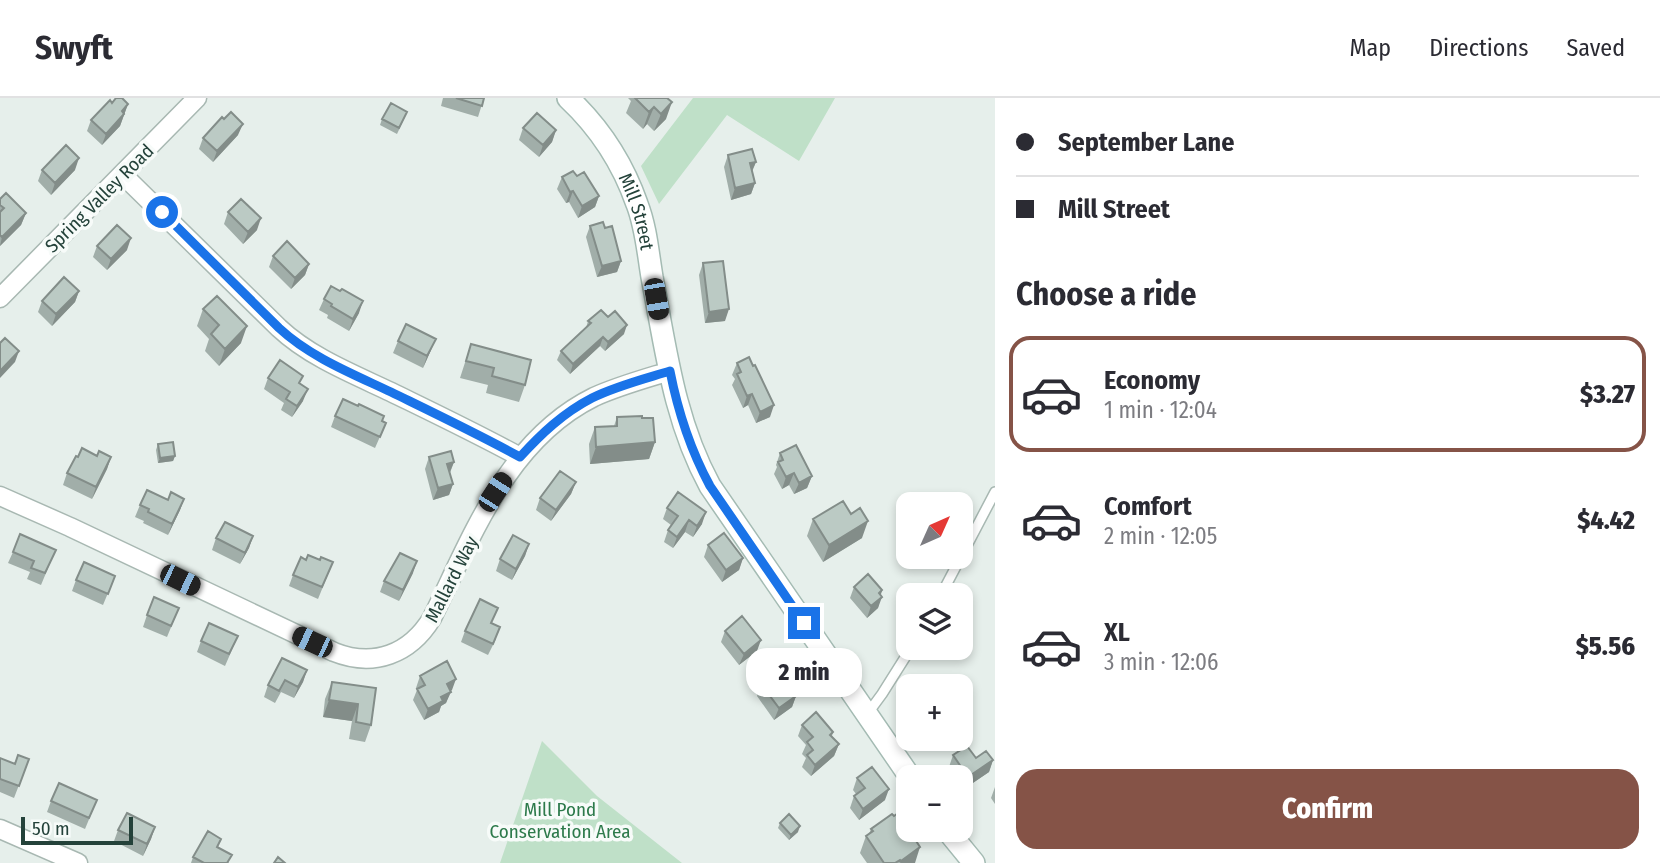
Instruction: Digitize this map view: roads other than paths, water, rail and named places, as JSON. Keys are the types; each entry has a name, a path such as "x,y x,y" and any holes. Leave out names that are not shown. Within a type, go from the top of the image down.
{"street":[{"name":"Spring Valley Road","path":"0,298 197,98"},
{"name":"Mill Street","path":"568,98 608,146 625,175 639,208 678,409 690,445 710,486 903,765"},
{"path":"122,174 296,342 329,362 520,457"},
{"name":"Mallard Way","path":"0,496 334,652 349,657 371,659 401,650 424,631 495,492 520,457 555,423 592,398 670,371"},
{"path":"0,829 78,863"},
{"path":"957,842 974,863"}],"lane":[{"path":"947,583 995,492"},
{"path":"867,714 903,660"}],"park label":[{"name":"Mill Pond Conservation Area","path":"560,820"}]}
